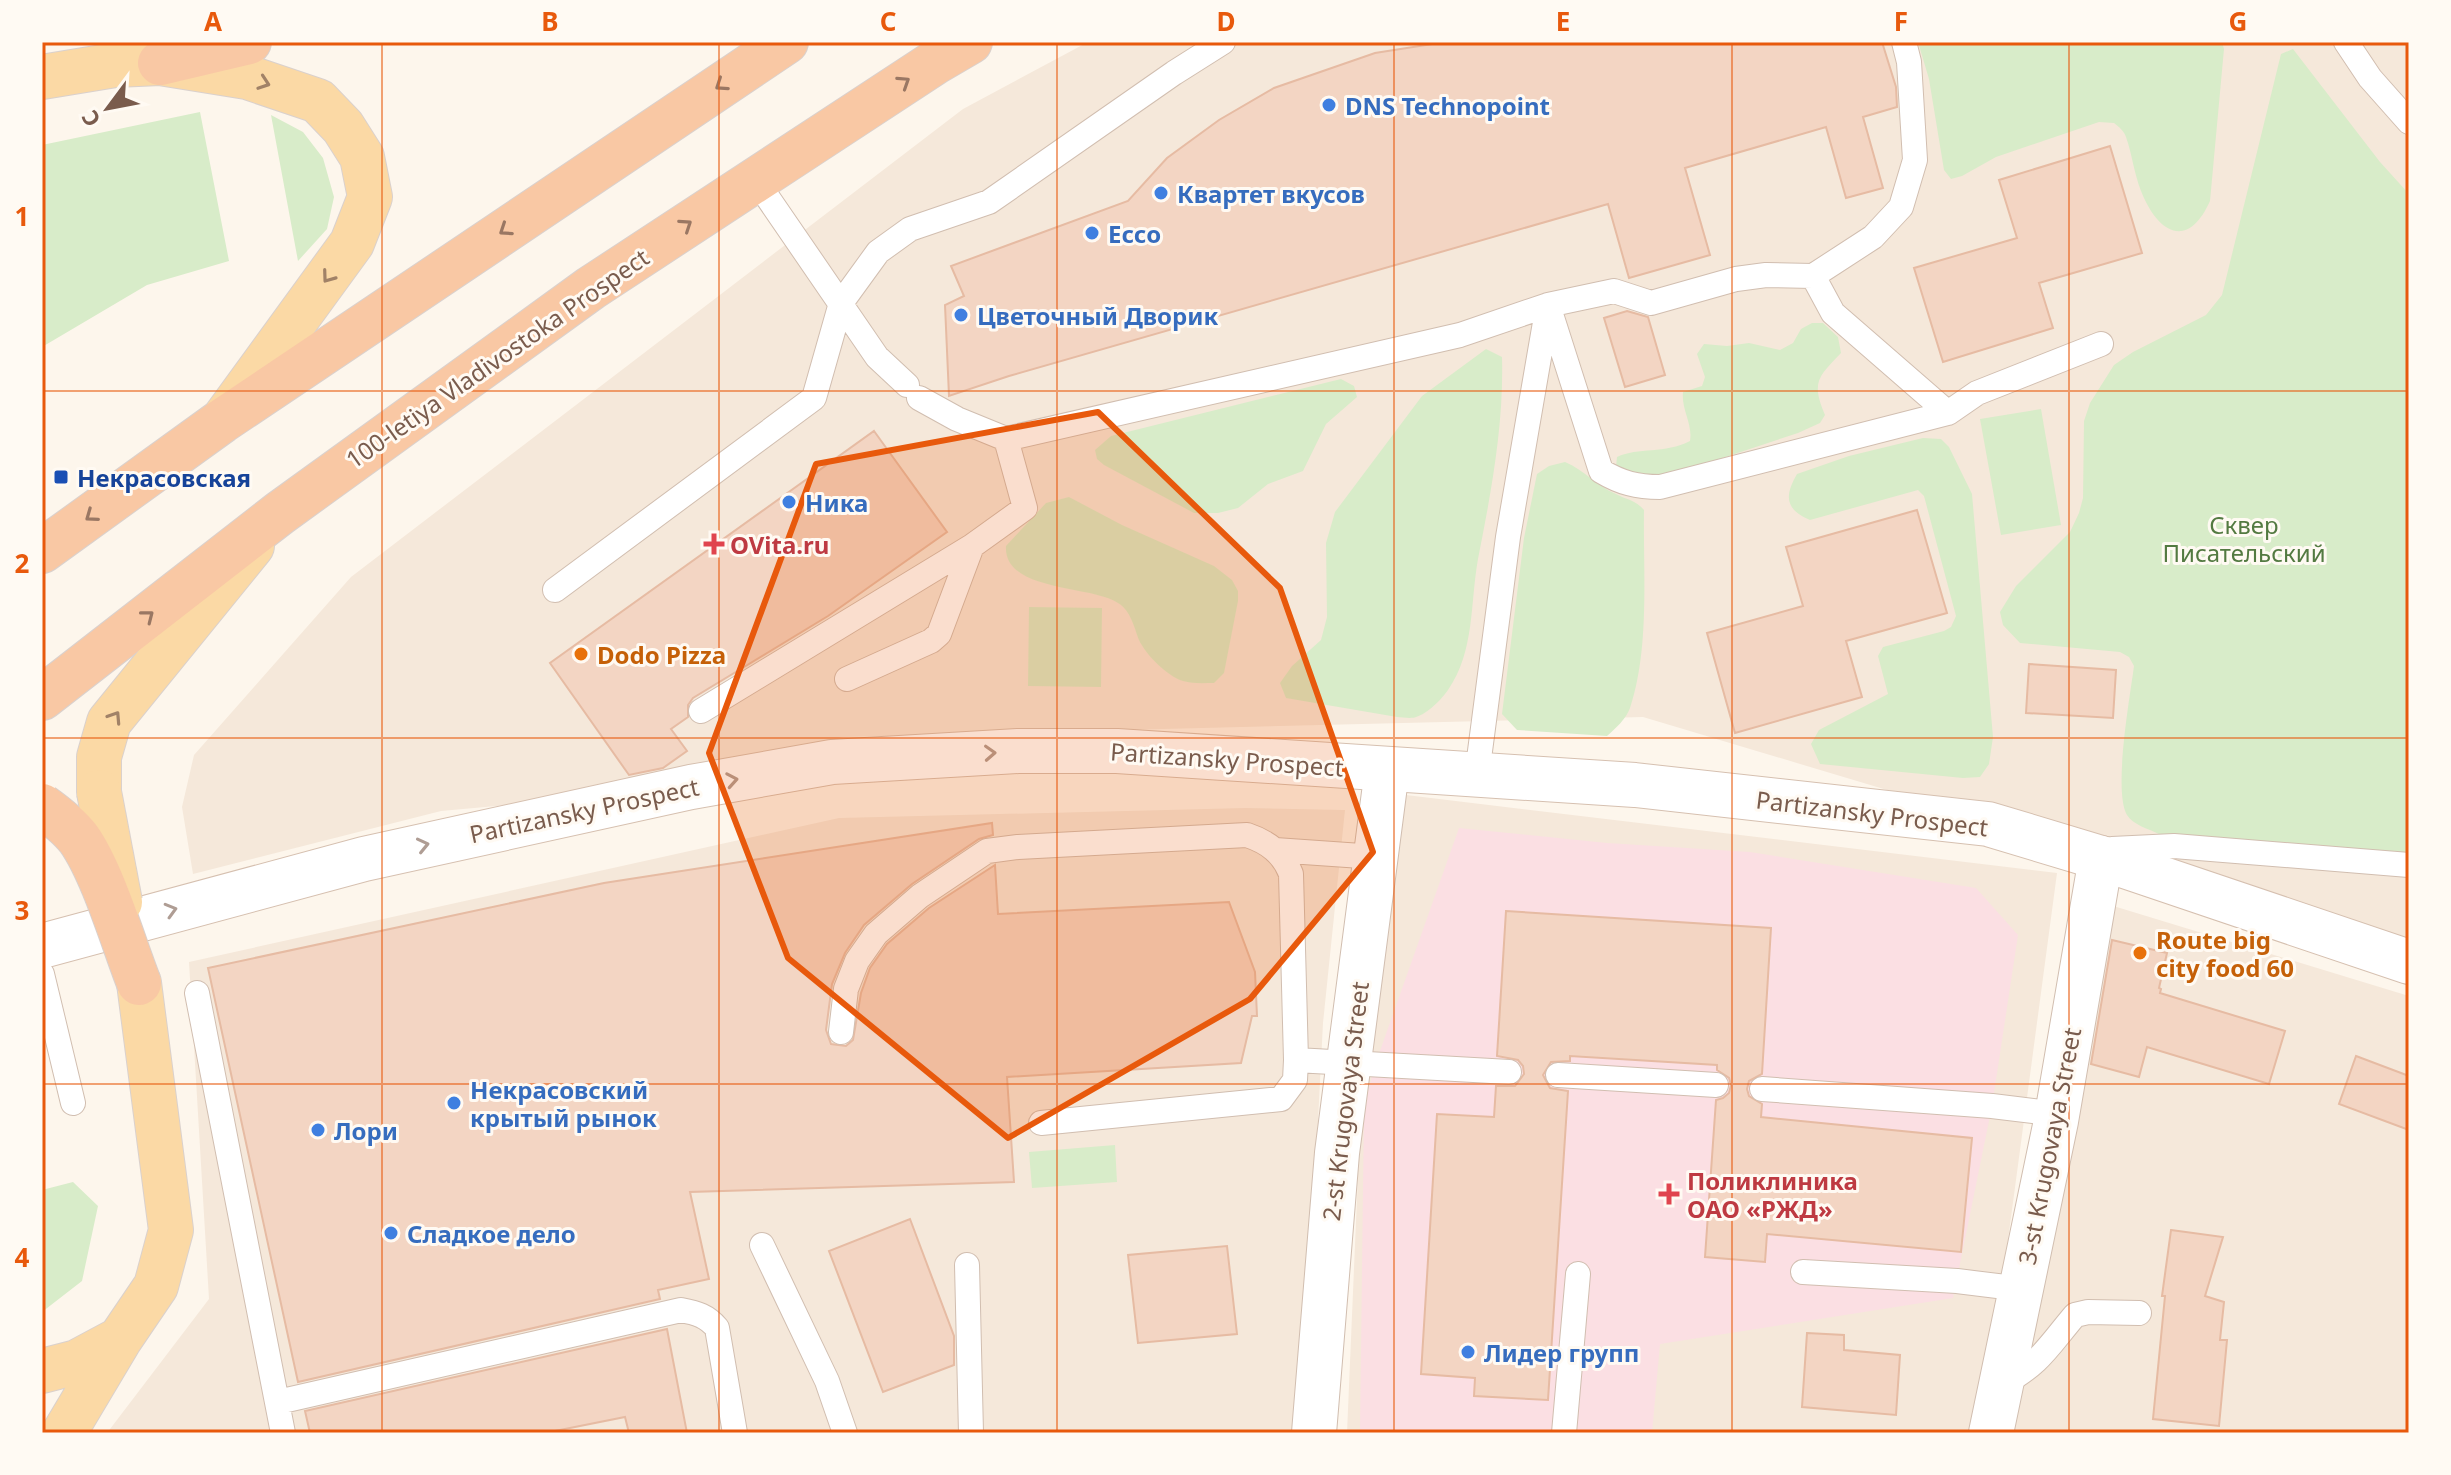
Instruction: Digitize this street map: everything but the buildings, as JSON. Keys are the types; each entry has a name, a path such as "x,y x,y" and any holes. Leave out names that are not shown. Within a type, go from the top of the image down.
{"highway":[{"path":"160,63 249,42"},
{"path":"42,551 222,421 786,42"},
{"name":"100-letiya Vladivostoka Prospect","path":"42,698 280,513 591,288 970,42"},
{"path":"42,806 61,820 79,840 98,878 139,983"}],"main road":[{"path":"42,77 115,65 160,63 247,77 318,101 343,127 362,157 370,197 352,243 222,421"},
{"path":"64,1433 156,1286 171,1230 139,983 112,867 99,792 99,757 109,722 280,513"},
{"name":"Partizansky Prospect","path":"42,946 364,859 691,787 832,762 1018,751 1117,751 1635,785 1988,824 2101,858 2409,962"},
{"name":"2-st Krugovaya Street","path":"1314,1433 1337,1153 1387,770"},
{"name":"3-st Krugovaya Street","path":"1991,1433 2057,1114 2101,858"},
{"path":"42,1371 77,1362 120,1339"}],"lane":[{"path":"555,590 814,398 841,303 878,252 910,229 989,202 1223,42"},
{"path":"755,179 877,357 913,392 957,419 1006,439 1460,335 1548,305 1614,291 1651,303 1736,279 1766,275 1813,276 1873,237 1901,207 1915,160 1909,62 1904,42"},
{"path":"2346,42 2370,78 2409,122"},
{"path":"1813,276 1833,313 1948,413"},
{"path":"1548,305 1601,471 1637,487 1660,487 1948,413 1977,393 2101,344"},
{"path":"1477,774 1508,537 1548,305"},
{"path":"701,711 972,546 1025,508 1006,439"},
{"path":"847,679 931,641 939,634 972,546"},
{"path":"841,1032 846,989 857,961 876,934 920,896 987,851 1247,835 1263,840 1286,861 1291,874 1296,1060 1295,1080 1281,1099 1041,1123"},
{"path":"2101,858 2112,849 2174,846 2409,865"},
{"path":"1275,850 1376,857"},
{"path":"42,974 73,1103"},
{"path":"197,993 283,1433"},
{"path":"1296,1060 1509,1072"},
{"path":"1558,1075 1716,1085"},
{"path":"1762,1089 1992,1106 2057,1114"},
{"path":"762,1245 827,1381 845,1433"},
{"path":"967,1265 971,1433"},
{"path":"1803,1272 1957,1281 2022,1289"},
{"path":"1564,1433 1578,1274"},
{"path":"278,1402 681,1310 698,1313 710,1319 717,1328 735,1433"},
{"path":"1999,1386 2035,1364 2075,1315 2088,1312 2139,1313"}],"highlighted area":[{"path":"1098,412 1280,588 1373,852 1250,999 1008,1138 788,958 709,753 816,464"}],"shaded area":[{"path":"1088,42 2409,42 2409,946 1643,717 843,737 636,793 441,811 193,874 182,807 194,755 351,577 963,109"},
{"name":"Поликлиника ОАО «РЖД»","path":"1406,795 2057,873 1993,1352 1976,1433 1347,1433 1361,1104"},
{"path":"1245,808 1345,810 1323,1023 1302,1433 107,1433 209,1299 189,962 839,818"},
{"name":"Поликлиника ОАО «РЖД»","path":"1459,828 1607,843 1750,852 1976,888 2018,935 1992,1106 1953,1298 1660,1344 1652,1433 1360,1433 1364,1107 1375,1065"},
{"path":"2097,901 2409,996 2409,1433 2012,1433"}],"green space":[{"path":"1918,42 2222,42 2224,49 2210,201 2192,226 2183,231 2165,226 2148,206 2125,135 2114,123 2099,122 1996,157 1951,179 1944,170 1929,79"},
{"name":"Cквер Писательский","path":"2293,49 2380,162 2409,194 2409,853 2159,834 2137,824 2127,815 2122,786 2134,666 2129,657 2120,652 2020,643 2003,625 2000,612 2016,586 2070,532 2079,513 2083,498 2084,421 2090,403 2114,365 2206,315 2222,295 2281,54"},
{"path":"200,112 229,261 147,285 42,347 42,145"},
{"path":"271,115 303,132 323,158 334,197 327,229 298,261"},
{"path":"1812,323 1823,323 1838,337 1841,353 1819,381 1818,395 1825,415 1820,423 1659,479 1640,477 1616,467 1617,457 1625,454 1671,448 1690,441 1683,392 1702,386 1705,377 1697,354 1704,344 1727,346 1749,343 1780,350 1793,343 1801,329"},
{"path":"1486,349 1502,357 1499,433 1470,626 1457,675 1438,702 1414,718 1286,698 1280,683 1292,666 1321,640 1327,617 1326,543 1335,512 1422,396"},
{"path":"1341,379 1354,386 1357,397 1326,424 1303,471 1268,484 1238,508 1218,513 1194,513 1097,459 1095,450 1111,436"},
{"path":"2041,409 2061,525 2001,535 1980,419"},
{"path":"1923,438 1941,439 1949,447 1972,494 1993,737 1989,764 1980,777 1820,764 1811,744 1819,730 1888,694 1878,656 1883,647 1944,631 1951,627 1956,616 1924,496 1918,490 1810,520 1791,506 1790,488 1797,474 1849,456"},
{"path":"1565,462 1644,510 1643,635 1636,685 1628,712 1607,736 1517,730 1502,714 1524,538 1537,474 1549,466"},
{"path":"1069,497 1122,525 1214,566 1232,580 1238,591 1238,601 1224,673 1214,683 1183,681 1164,670 1142,646 1129,615 1118,603 1033,580 1018,572 1009,561 1006,546 1046,503"},
{"path":"1029,607 1102,608 1101,687 1028,686"},
{"path":"1115,1145 1117,1182 1032,1188 1029,1152"},
{"path":"73,1182 98,1206 82,1281 42,1312 42,1190"}],"place":[{"name":"DNS Technopoint","path":"1329,105"},
{"name":"Квартет вкусов","path":"1161,193"},
{"name":"Ecco","path":"1092,233"},
{"name":"Цветочный Дворик","path":"961,315"},
{"name":"Некрасовская","path":"61,477"},
{"name":"Ника","path":"789,502"},
{"name":"OVita.ru","path":"714,544"},
{"name":"Dodo Pizza","path":"581,654"},
{"name":"Route big city food 60","path":"2140,953"},
{"name":"Некрасовский крытый рынок","path":"454,1103"},
{"name":"Лори","path":"318,1130"},
{"name":"Поликлиника ОАО «РЖД»","path":"1669,1194"},
{"name":"Сладкое дело","path":"391,1233"},
{"name":"Лидер групп","path":"1468,1352"}]}
